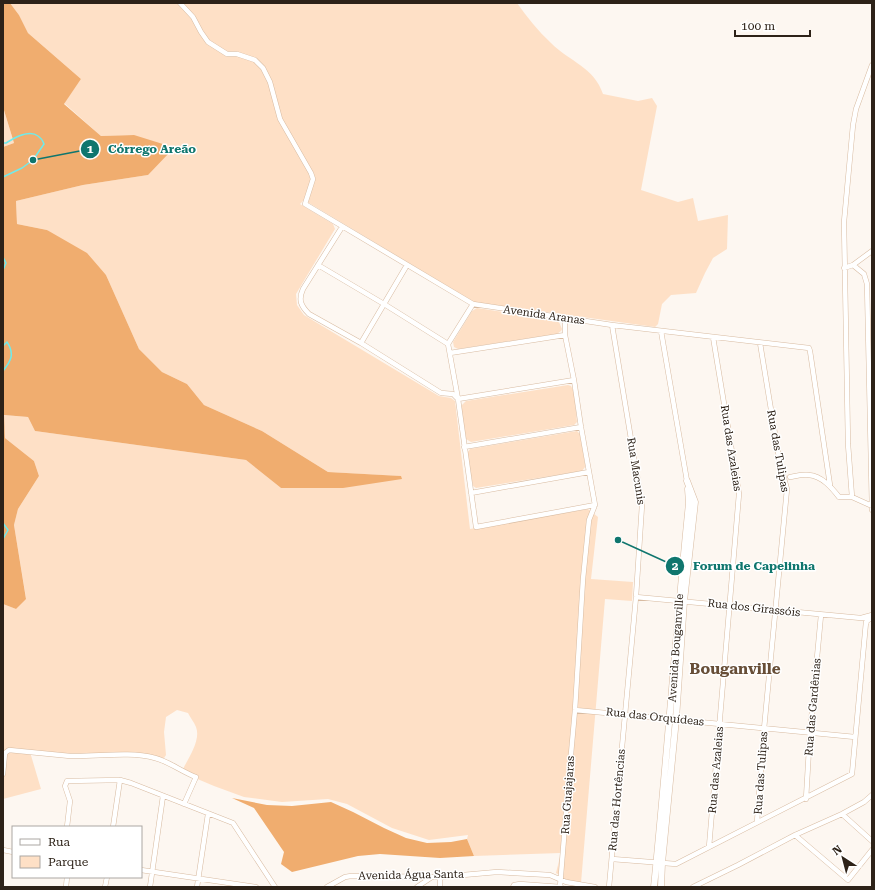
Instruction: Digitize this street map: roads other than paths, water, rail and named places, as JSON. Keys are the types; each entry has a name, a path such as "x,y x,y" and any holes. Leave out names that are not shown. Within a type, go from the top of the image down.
{"street":[{"name":"Avenida Aranas","path":"180,3 193,17 200,32 208,42 227,54 237,54 255,60 268,76 280,119 312,173 314,179 305,204 473,304 612,325 809,348 830,486"},
{"path":"852,496 848,444 844,222 850,143 856,109 872,65"},
{"path":"342,226 303,289 300,297 303,307 309,314 361,343 441,393 453,394 458,399"},
{"path":"844,268 853,265 872,251"},
{"path":"318,265 448,344"},
{"path":"361,343 407,265"},
{"path":"853,265 864,274 870,303 872,510"},
{"path":"473,304 448,344 458,399 476,527 595,505 580,427 574,380 565,335 565,318"},
{"name":"Rua Macunis","path":"612,325 642,505 636,597 624,714"},
{"path":"662,331 687,481"},
{"path":"450,353 565,335"},
{"name":"Rua das Azaleias","path":"709,847 739,494 713,337"},
{"name":"Rua das Tulipas","path":"757,822 764,729 787,489 780,464 760,343"},
{"path":"458,399 574,380"},
{"path":"464,447 580,427"},
{"path":"471,493 589,472"},
{"path":"790,477 809,475 818,477 830,486 839,497 852,496 872,506"},
{"name":"Avenida Bouganville","path":"654,887 659,863 673,719 682,601 695,502 687,481"},
{"name":"Rua Guajajaras","path":"561,887 588,520 595,505"},
{"name":"Rua dos Girassóis","path":"636,597 821,615 861,618 872,616"},
{"name":"Rua das Gardênias","path":"806,799 810,732 821,615"},
{"path":"612,860 676,864 757,822 806,799 852,774 866,622 872,616"},
{"name":"Rua das Orquídeas","path":"575,710 855,737"},
{"name":"Rua das Hortências","path":"609,887 624,714"},
{"path":"3,774 6,753 9,750 70,756 115,754 154,758 166,762 196,778 184,804"},
{"path":"113,826 120,780"},
{"path":"67,826 70,801 65,786 67,781 120,780 131,783 208,814 230,820 236,826 275,887"},
{"path":"693,887 795,835 842,814 864,802 872,795"},
{"path":"150,887 164,796"},
{"path":"197,887 208,814"},
{"path":"842,814 872,841"},
{"path":"795,835 848,880 872,850"},
{"name":"Avenida Bouganville","path":"659,863 661,887"},
{"path":"142,870 256,887"},
{"name":"Avenida Água Santa","path":"327,887 351,876 440,877 498,872 550,876 561,880 595,887"},
{"path":"416,887 432,877"},
{"path":"440,877 440,887"},
{"path":"513,886 520,884 561,887"}],"waterway":[{"path":"3,143 30,133 39,137 44,144 33,160 22,168 3,177"},
{"path":"3,257 6,263 3,270"},
{"path":"3,346 7,342 11,350 10,361 3,371"},
{"path":"3,523 8,530 3,539"}],"place":[{"name":"Córrego Areão","path":"33,160"},
{"name":"Forum de Capelinha","path":"618,540"}],"district":[{"name":"Bouganville","path":"735,669"}]}
